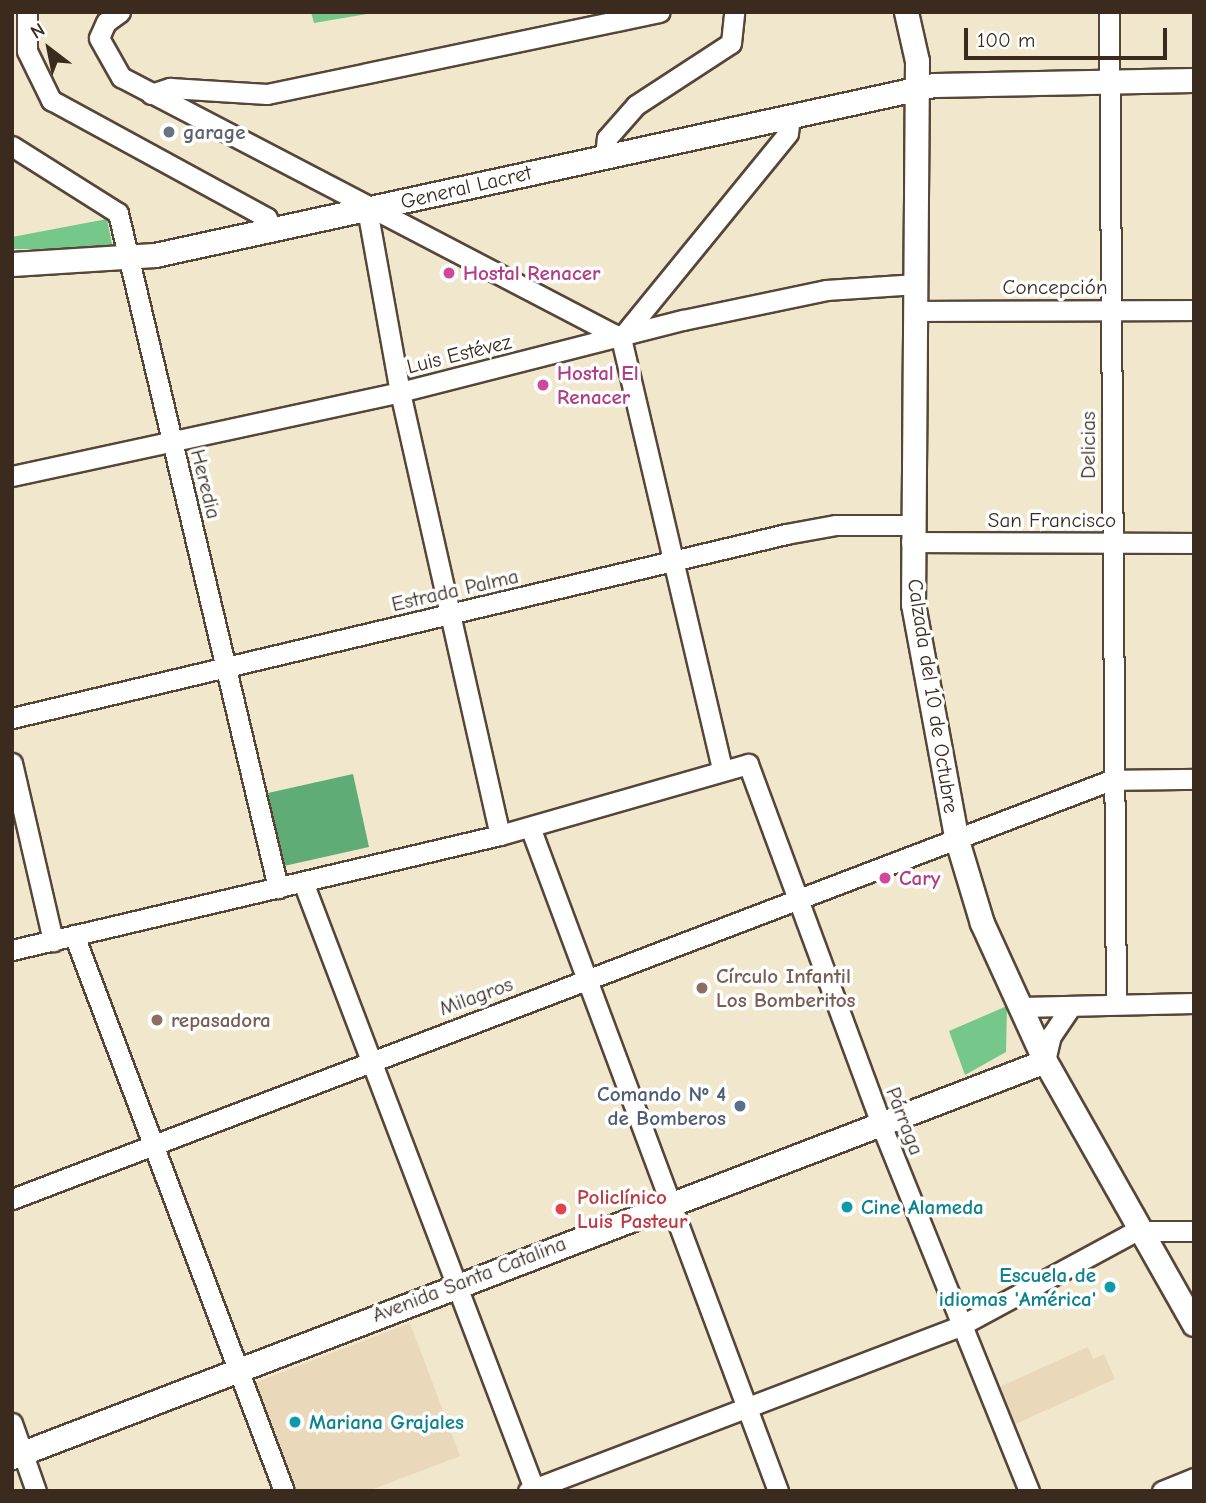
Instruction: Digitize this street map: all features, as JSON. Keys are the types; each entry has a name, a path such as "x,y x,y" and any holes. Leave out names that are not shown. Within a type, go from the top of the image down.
{"main road":[{"name":"Calzada del 10 de Octubre","path":"905,12 917,88 917,311 911,533 913,604 956,837 982,923 1045,1061 1136,1231 1194,1325"},
{"name":"General Lacret","path":"12,264 129,259 917,88 1108,79 1194,80"},
{"path":"992,1084 1019,1055 1025,1016"},
{"name":"Avenida Santa Catalina","path":"17,1455 236,1367 666,1205 882,1127 1045,1061"}],"street":[{"path":"27,12 27,51 51,100 267,218 269,230"},
{"path":"12,950 500,835 722,768 677,561 621,338 367,209 121,77 102,52 106,22 120,12"},
{"path":"151,94 170,88 267,94 660,12"},
{"path":"605,156 607,138 636,105 731,43 734,12"},
{"name":"Delicias","path":"1109,12 1111,780 1116,1004"},
{"path":"621,338 788,133 790,116"},
{"name":"Heredia","path":"12,146 118,213 228,666 278,888"},
{"path":"367,209 400,393 500,835"},
{"name":"Luis Estévez","path":"12,476 172,439 400,393 827,290 917,284"},
{"name":"Concepción","path":"917,311 1194,310"},
{"name":"Estrada Palma","path":"12,718 836,525 911,533"},
{"name":"San Francisco","path":"911,533 1111,543 1194,543"},
{"path":"12,763 53,941"},
{"name":"Párraga","path":"722,768 748,764 882,1127 1028,1491"},
{"name":"Milagros","path":"12,1199 158,1146 370,1059 587,980 1111,780 1194,779"},
{"path":"530,827 666,1205 778,1491"},
{"path":"303,882 452,1285 532,1490 960,1326 1136,1231 1194,1231"},
{"path":"74,935 158,1146 236,1367 284,1491"},
{"path":"1025,1016 1071,1006 1194,1003"},
{"path":"1045,1061 1051,1036 1071,1006"},
{"path":"12,1423 17,1455 36,1491"},
{"path":"1163,1491 1194,1478"}],"shaded area":[{"path":"410,1323 460,1456 368,1491 295,1491 254,1383"},
{"path":"1088,1347 1093,1359 1104,1354 1115,1379 1013,1425 997,1388"}],"green space":[{"path":"311,12 372,12 373,13 314,23"},
{"path":"107,219 113,249 12,249 12,237"},
{"path":"353,774 369,847 284,866 268,793"},
{"path":"1007,1006 1006,1052 965,1075 949,1031"}],"place":[{"name":"garage","path":"169,132"},
{"name":"Hostal Renacer","path":"449,273"},
{"name":"Hostal El Renacer","path":"543,385"},
{"name":"Cary","path":"885,878"},
{"name":"Círculo Infantil Los Bomberitos","path":"702,988"},
{"name":"repasadora","path":"157,1020"},
{"name":"Comando Nº 4 de Bomberos","path":"740,1106"},
{"name":"Cine Alameda","path":"847,1207"},
{"name":"Policlínico Luis Pasteur","path":"561,1209"},
{"name":"Escuela de idiomas 'América'","path":"1110,1287"},
{"name":"Mariana Grajales","path":"295,1422"}]}
